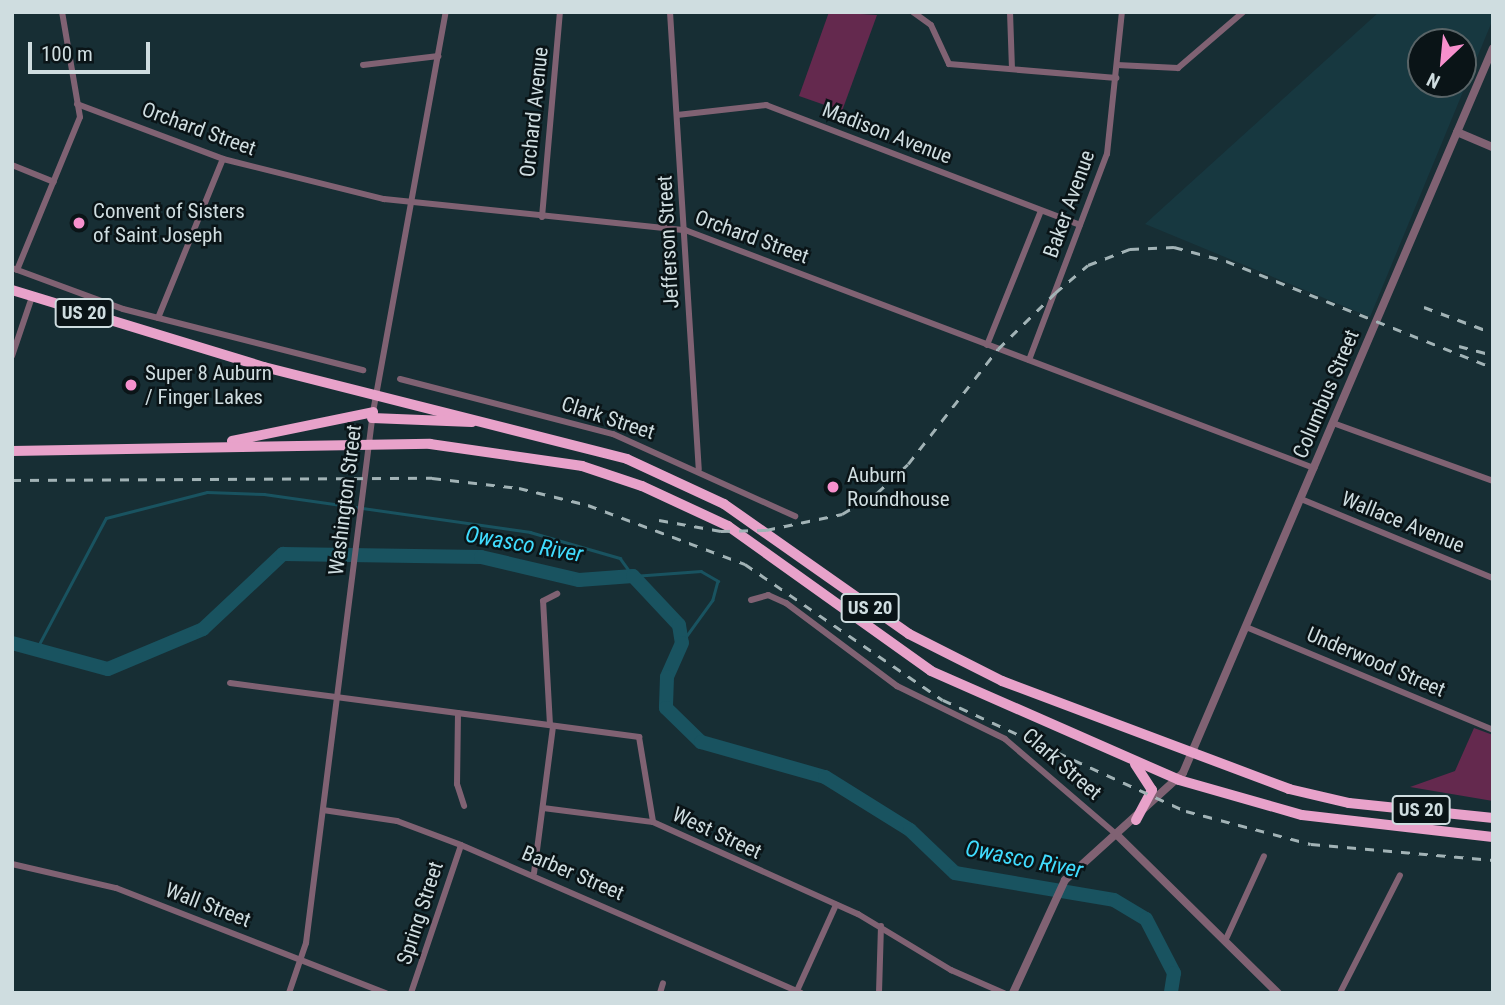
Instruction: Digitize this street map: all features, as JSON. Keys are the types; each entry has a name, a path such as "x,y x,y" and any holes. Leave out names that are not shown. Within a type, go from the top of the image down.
{"highway":[{"name":"US 20","path":"12,290 376,394 602,450 669,476 766,530 938,651 1192,755 1298,791 1493,818"},
{"path":"223,444 373,415 486,421"},
{"name":"US 20","path":"12,451 223,444 369,445 522,453 663,494 774,555 931,671 1179,780 1301,815 1493,837"},
{"path":"1121,755 1151,783 1136,820"}],"street":[{"path":"62,12 80,117 15,269 158,318 363,370"},
{"name":"Washington Street","path":"289,993 302,960 376,394 446,12"},
{"name":"Orchard Avenue","path":"542,217 559,12"},
{"name":"Jefferson Street","path":"670,12 699,470"},
{"path":"913,12 931,25 944,61 1116,78"},
{"path":"1010,12 1012,69"},
{"name":"Baker Avenue","path":"1029,360 1107,154 1122,12"},
{"path":"1117,65 1178,68 1243,12"},
{"name":"Columbus Street","path":"1013,993 1040,927 1065,880 1087,856 1136,820 1179,780 1192,755 1493,48"},
{"path":"363,65 438,56"},
{"name":"Orchard Street","path":"77,104 223,159 411,205 685,230 1314,468"},
{"name":"Madison Avenue","path":"677,115 766,106 1080,225"},
{"path":"1457,132 1493,147"},
{"path":"158,318 223,159"},
{"path":"12,165 54,182"},
{"path":"987,345 1041,211"},
{"path":"12,356 32,297"},
{"name":"Clark Street","path":"400,379 613,434 699,470 795,516"},
{"path":"1333,423 1493,481"},
{"name":"Wallace Avenue","path":"1301,499 1493,578"},
{"path":"534,873 551,726 543,601 557,594"},
{"name":"Clark Street","path":"751,600 768,595 786,603 897,686 1005,739 1116,834 1226,939 1278,993"},
{"name":"Underwood Street","path":"1246,627 1493,730"},
{"name":"West Street","path":"230,683 639,737 653,822 881,926 951,970 1004,993"},
{"path":"458,713 457,784 464,806"},
{"path":"543,808 653,822"},
{"name":"Barber Street","path":"323,810 397,821 461,845 534,873 798,992"},
{"name":"Spring Street","path":"411,993 461,845"},
{"path":"1226,939 1264,856"},
{"name":"Wall Street","path":"12,864 116,888 386,993"},
{"path":"1340,993 1400,874"},
{"path":"798,992 836,905"},
{"path":"879,993 881,926"},
{"path":"660,993 663,983"}],"shaded area":[{"path":"829,12 877,15 842,111 799,96"},
{"path":"1379,12 1493,12 1493,19 1477,58 1477,28 1407,28 1407,98 1460,98 1370,317 1145,224"},
{"path":"1474,728 1493,735 1493,801 1410,787 1455,771"}],"waterway":[{"path":"36,650 106,518 207,492 264,494 530,532 620,558 633,576 701,571 718,581 713,600 682,643"},
{"name":"Owasco River","path":"12,643 108,669 203,629 283,554 481,557 579,580 633,576 679,625 682,643 667,677 666,708 701,742 825,777 910,830 955,873 1114,900 1146,919 1174,973 1171,993"}],"railway":[{"path":"659,520 721,531 766,530 842,514 877,493 908,464 998,349 1055,293 1088,265 1130,249 1174,247 1226,261 1493,368"},
{"path":"1424,307 1493,333"},
{"path":"1459,346 1493,355"},
{"path":"12,480 432,478 519,488 588,505 745,564 943,700 1186,811 1311,844 1493,860"}],"place":[{"name":"Convent of Sisters of Saint Joseph","path":"79,223"},
{"name":"Super 8 Auburn / Finger Lakes","path":"131,385"},
{"name":"Auburn Roundhouse","path":"833,487"}]}
